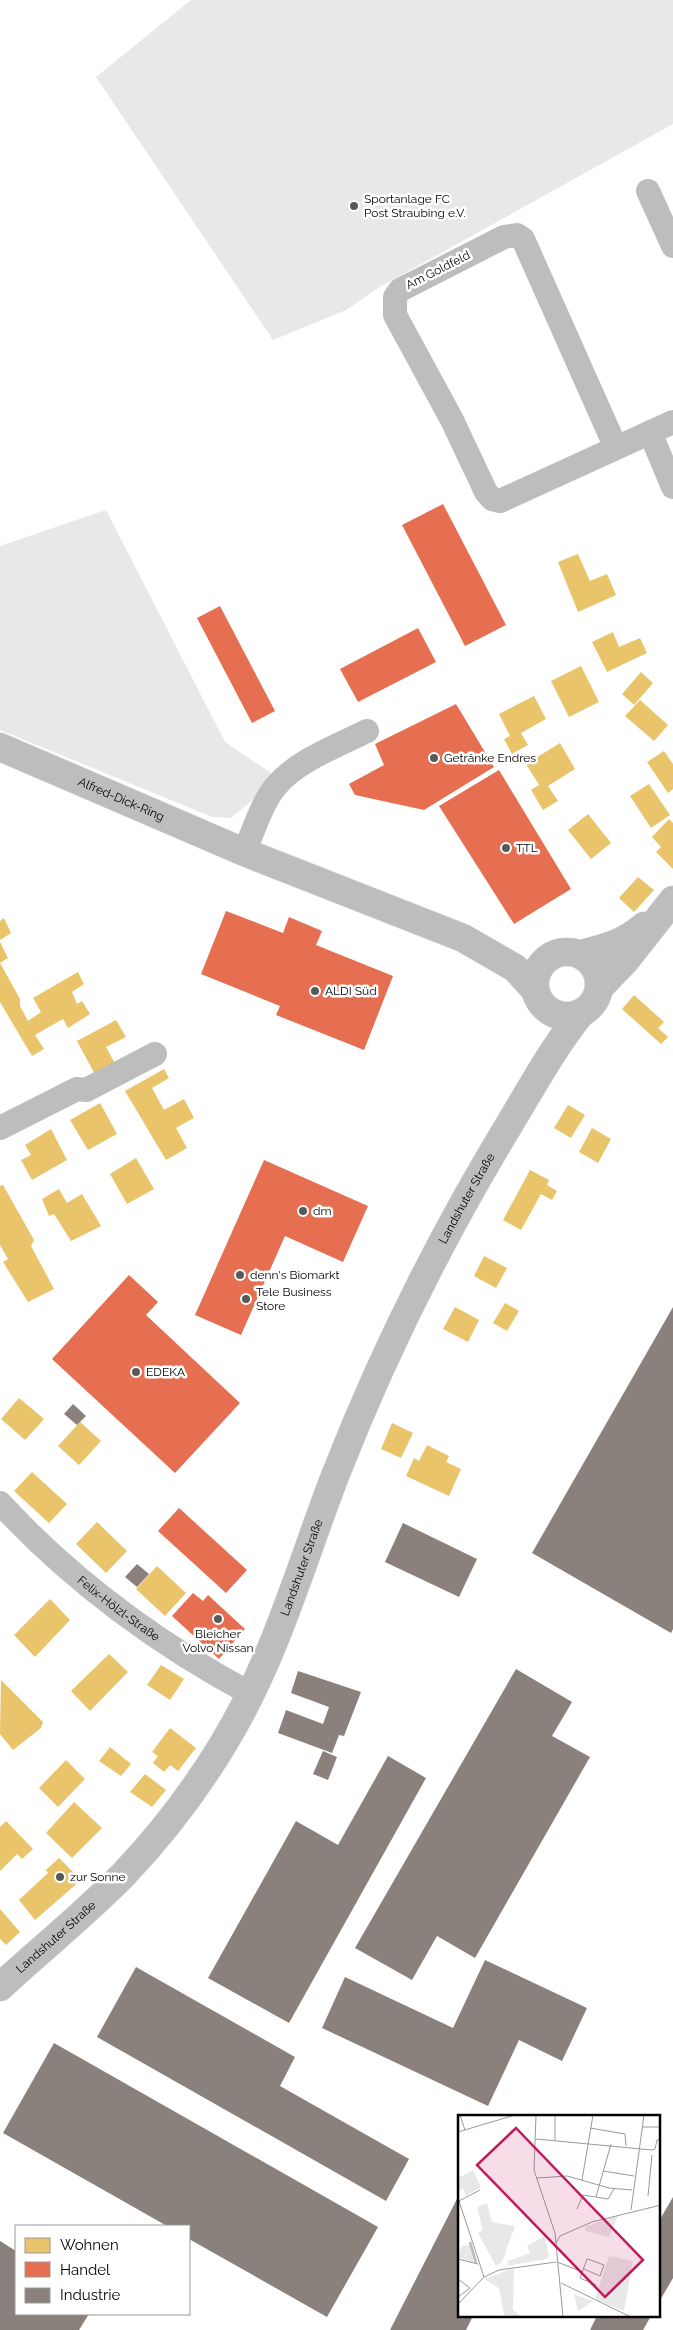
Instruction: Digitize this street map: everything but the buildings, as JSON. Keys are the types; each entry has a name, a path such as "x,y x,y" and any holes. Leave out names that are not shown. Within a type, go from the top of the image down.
{"main road":[{"name":"Alfred-Dick-Ring","path":"0,747 244,852 463,938 547,958"},
{"path":"581,954 595,968 599,978 596,998 581,1013 560,1016 539,998 536,972 547,958 564,951 581,954 614,946 630,938 673,899"},
{"path":"599,988 631,954 673,899"},
{"name":"Alfred-Dick-Ring","path":"463,938 515,968 539,998"},
{"name":"Landshuter Straße","path":"527,1095 546,1030 539,998"},
{"name":"Landshuter Straße","path":"0,1987 122,1876 157,1838 198,1784 223,1746 251,1694 295,1590 335,1477 398,1329 444,1236 565,1033 581,1013"}],"street":[{"path":"648,191 673,246"},
{"name":"Am Goldfeld","path":"616,448 523,239 517,235 504,237 400,290 395,297 395,315 452,420 486,492 492,498 500,501 673,422"},
{"path":"650,432 673,487"},
{"path":"244,852 275,786 292,771 367,731"},
{"path":"0,1128 77,1089 86,1090 155,1054"},
{"name":"Felix-Hölzl-Straße","path":"0,1503 58,1561 109,1602 162,1641 251,1694"}],"shaded area":[{"name":"Sportanlage FC Post Straubing e.V.","path":"191,0 673,0 673,124 380,287 346,310 273,340 96,77"},
{"path":"106,510 225,742 271,773 256,797 231,818 212,817 0,730 0,546"}],"place":[{"name":"Sportanlage FC Post Straubing e.V.","path":"354,206"},
{"name":"Getränke Endres","path":"434,758"},
{"name":"TTL","path":"506,848"},
{"name":"ALDI Süd","path":"315,991"},
{"name":"dm","path":"303,1211"},
{"name":"denn's Biomarkt","path":"240,1275"},
{"name":"Tele Business Store","path":"246,1299"},
{"name":"EDEKA","path":"136,1372"},
{"name":"Bleicher Volvo Nissan","path":"218,1619"},
{"name":"zur Sonne","path":"60,1877"}]}
